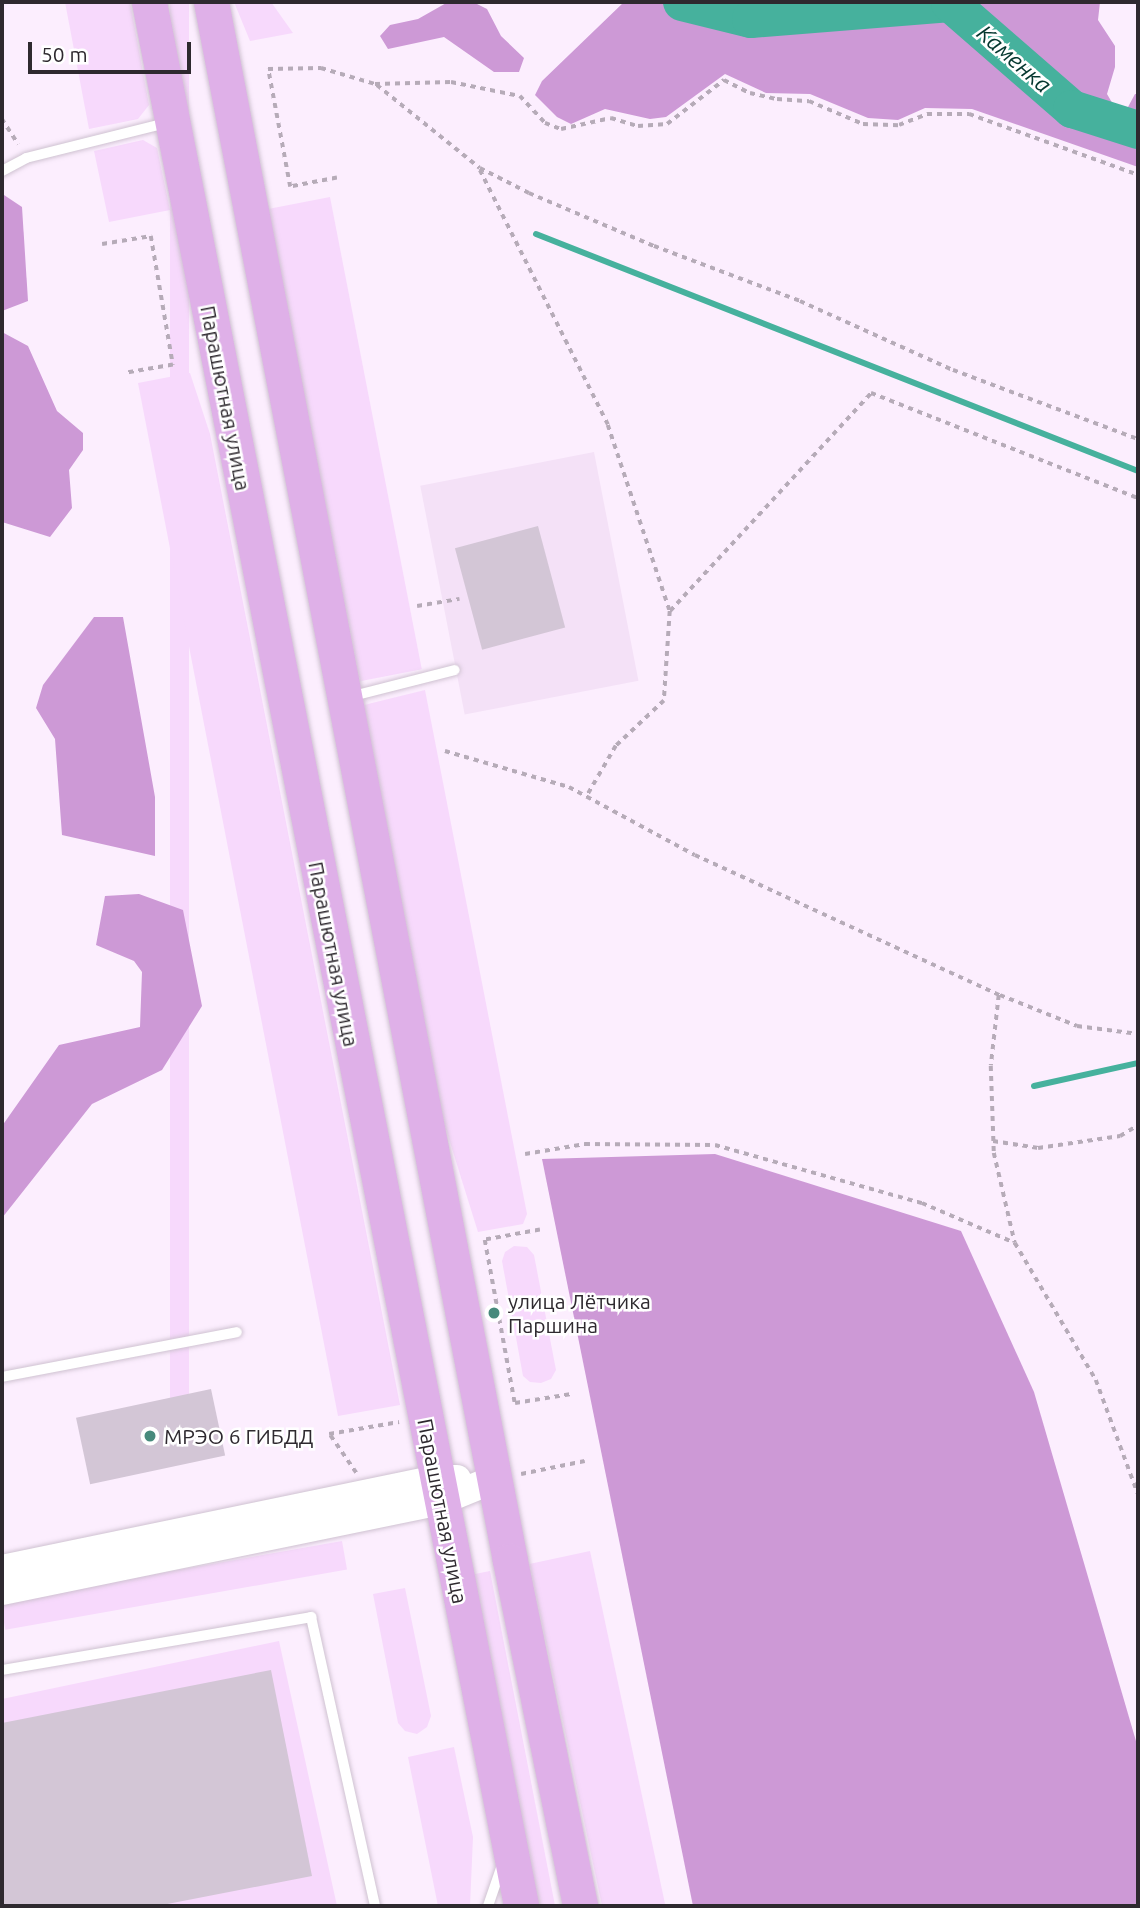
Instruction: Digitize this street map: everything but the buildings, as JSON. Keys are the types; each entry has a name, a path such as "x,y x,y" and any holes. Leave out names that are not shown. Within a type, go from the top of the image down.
{"main road":[{"name":"Парашютная улица","path":"149,2 521,1906"},
{"path":"211,2 343,699 580,1906"}],"street":[{"path":"2,1571 495,1479"}],"lane":[{"path":"2,171 26,158 172,122"},
{"path":"343,699 455,670"},
{"path":"2,1377 237,1332"},
{"path":"2,1670 311,1617 375,1906"},
{"path":"488,1906 509,1846"}],"path":[{"path":"337,178 290,187 268,69 321,68 375,84 451,82 520,96 545,123 561,129 611,118 638,127 667,124 724,80 750,93 777,99 809,101 863,124 899,125 927,114 969,114 1138,175"},
{"path":"375,84 480,168 529,193 654,246 800,301 953,370 1138,439"},
{"path":"2,119 26,158"},
{"path":"480,168 608,425 670,611 664,701 616,746 587,796"},
{"path":"102,244 151,236 173,365 127,373"},
{"path":"670,611 870,393 1138,498"},
{"path":"417,606 459,599"},
{"path":"445,751 569,787 695,855 999,995 1077,1026 1138,1034"},
{"path":"999,995 991,1066 993,1141 1015,1242 1096,1380 1138,1494"},
{"path":"993,1141 1038,1148 1120,1136 1138,1125"},
{"path":"525,1154 585,1144 715,1145 922,1203 1015,1242"},
{"path":"540,1230 485,1240 515,1403 571,1394"},
{"path":"361,1480 329,1434 399,1422"},
{"path":"495,1479 585,1461"}],"shaded area":[{"path":"65,2 130,2 149,105 138,119 89,129"},
{"path":"170,2 189,2 189,1435 170,1435"},
{"path":"234,2 271,2 293,33 250,41"},
{"path":"448,2 473,2 487,9 501,36 524,58 519,72 494,72 444,37 388,49 380,36 390,25 418,19"},
{"path":"624,2 1100,2 1098,20 1115,46 1115,67 1107,94 1114,106 1128,107 1135,94 1138,94 1138,167 972,109 925,108 898,120 868,118 810,94 766,93 725,74 666,117 650,119 605,109 571,124 557,117 535,95 542,81"},
{"path":"143,140 157,148 170,210 109,222 94,151"},
{"path":"4,195 22,207 28,301 2,311"},
{"path":"330,197 422,669 360,681 268,209"},
{"path":"2,332 28,346 57,411 83,433 83,450 69,470 72,508 50,537 2,522"},
{"path":"190,373 210,434 400,1405 338,1416 138,383"},
{"path":"594,452 638,681 465,714 420,486"},
{"path":"94,617 123,617 155,797 155,856 62,835 55,739 36,708 43,685"},
{"path":"425,690 527,1214 523,1224 478,1232 444,1123 364,705"},
{"path":"139,894 183,910 202,1006 162,1070 92,1104 2,1218 2,1126 59,1045 140,1027 142,972 134,961 96,945 105,896"},
{"path":"715,1154 961,1231 1034,1392 1138,1748 1138,1906 693,1906 542,1159"},
{"path":"514,1246 527,1247 534,1255 556,1370 551,1379 541,1383 530,1382 523,1376 502,1261 505,1252"},
{"path":"342,1541 347,1570 5,1630 2,1601"},
{"path":"590,1551 665,1905 602,1906 529,1564"},
{"path":"490,1571 555,1906 537,1906 472,1574"},
{"path":"405,1588 431,1716 427,1727 417,1734 405,1731 398,1723 373,1594"},
{"path":"279,1641 337,1906 2,1906 2,1699"},
{"path":"454,1747 473,1837 470,1906 438,1906 408,1757"}],"waterway":[{"name":"Каменка","path":"682,2 751,19 950,3 1072,109 1138,130"},
{"path":"536,234 1138,471"},
{"path":"1034,1086 1138,1063"}],"place":[{"name":"улица Лётчика Паршина","path":"494,1313"},
{"name":"МРЭО 6 ГИБДД","path":"150,1436"}]}
